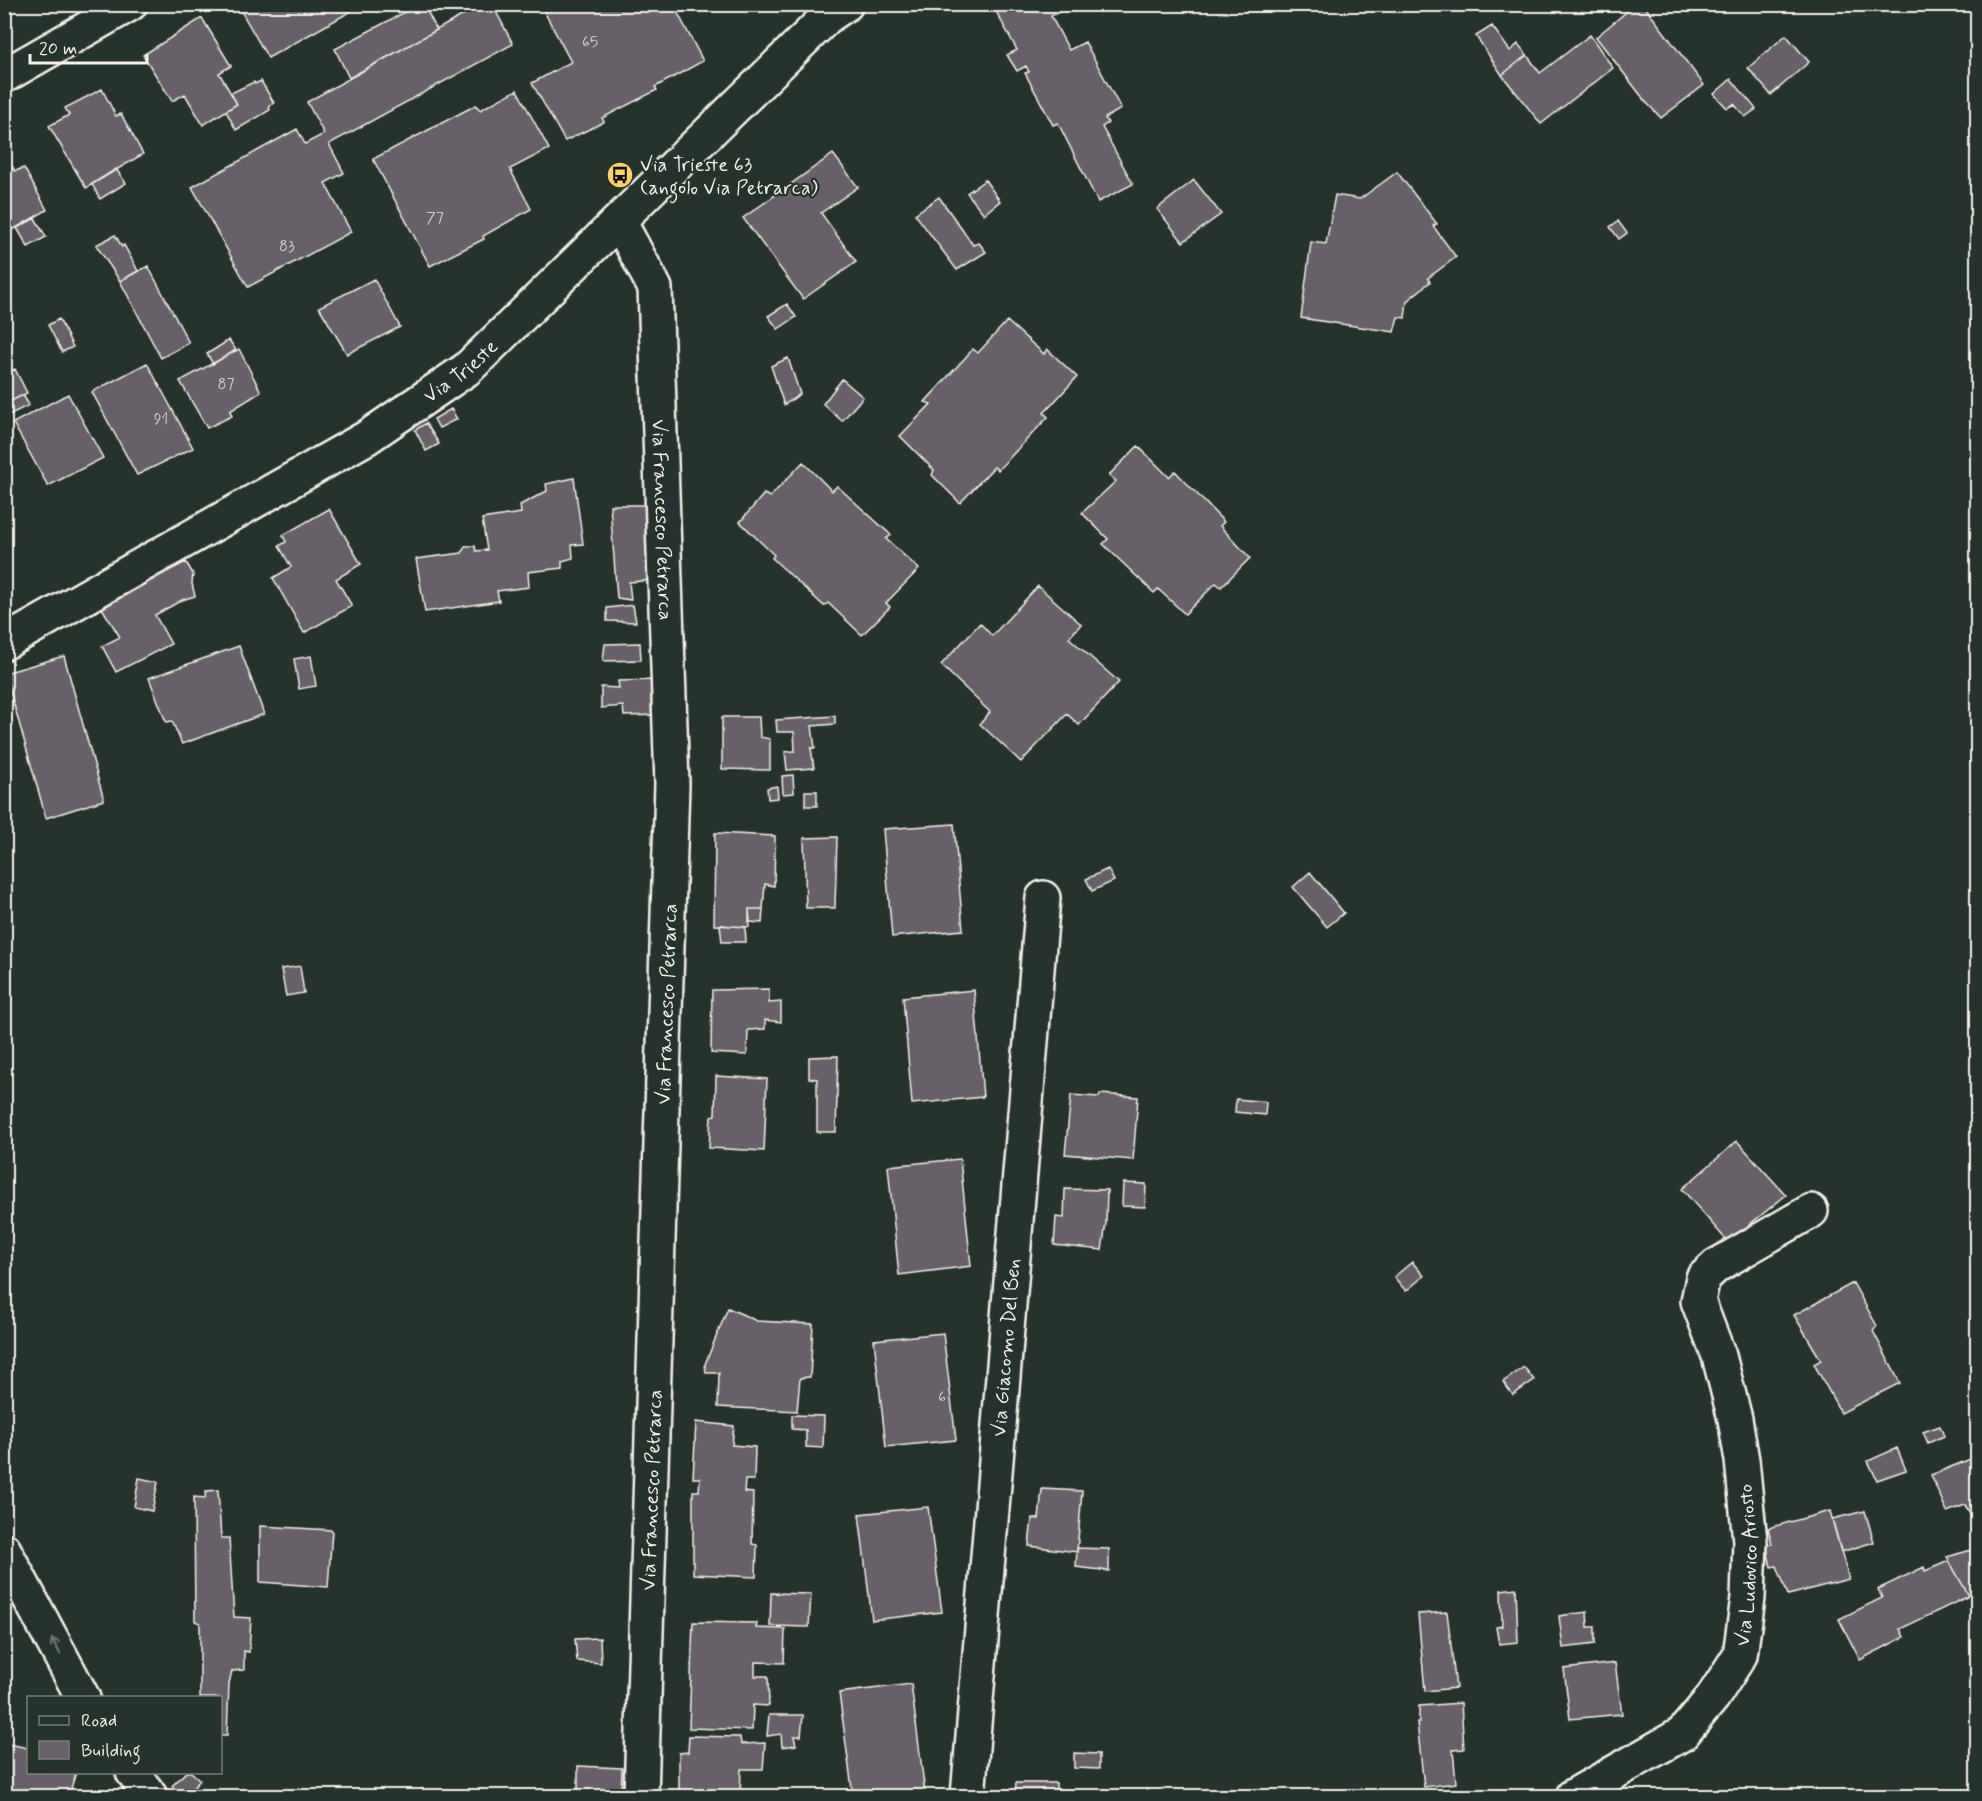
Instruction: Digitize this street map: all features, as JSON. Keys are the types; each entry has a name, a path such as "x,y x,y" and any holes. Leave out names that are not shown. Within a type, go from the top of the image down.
{"street":[{"path":"4,76 130,4"},
{"name":"Via Trieste","path":"4,643 366,438 467,369 619,221 829,9"},
{"name":"Via Francesco Petrarca","path":"619,221 655,288 672,784 641,1797"},
{"name":"Via Giacomo Del Ben","path":"968,1797 1043,898"},
{"name":"Via Ludovico Ariosto","path":"1573,1797 1682,1734 1713,1697 1740,1655 1748,1598 1750,1541 1742,1460 1735,1419 1719,1356 1698,1300 1703,1278 1716,1266 1811,1211"},
{"path":"4,1550 82,1696"},
{"path":"134,1774 150,1797"}],"building":[{"path":"237,4 364,4 268,58"},
{"path":"423,4 437,30 349,78 335,49"},
{"path":"483,4 492,4 513,44 329,144 344,173 325,183 351,232 248,287 192,187 297,129 305,144 324,134 307,102"},
{"path":"557,4 673,4 703,61 655,87 657,90 602,118 604,122 565,141 532,83 571,62 544,11"},
{"path":"992,4 1062,4 1065,9 1051,16 1069,50 1085,42 1121,109 1105,118 1108,123 1102,127 1133,184 1098,202 1058,123 1053,125 1025,73 1029,72 1026,66 1017,71 1007,55 1017,50"},
{"path":"1636,4 1643,4 1704,85 1661,118 1596,37"},
{"path":"202,18 231,66 219,73 237,104 203,125 185,94 172,101 143,55"},
{"path":"1492,26 1510,51 1518,44 1527,55 1502,75 1476,36"},
{"path":"1590,35 1613,68 1541,124 1502,75 1527,55 1540,73"},
{"path":"1786,35 1809,62 1771,95 1748,68"},
{"path":"1731,79 1756,109 1745,117 1734,104 1727,108 1714,94"},
{"path":"261,81 274,103 269,106 270,110 236,130 226,111 237,104 231,93"},
{"path":"102,89 116,116 121,114 143,154 86,188 49,126 69,115 65,108"},
{"path":"517,90 549,149 510,169 531,209 483,236 484,239 430,266 373,159 476,105 480,110"},
{"path":"4,154 15,171 24,168 47,210 4,235"},
{"path":"833,154 858,187 821,213 856,262 803,299 743,218"},
{"path":"116,169 126,183 100,199 92,184"},
{"path":"1397,172 1437,224 1433,226 1456,257 1428,278 1430,282 1407,301 1405,318 1398,317 1394,332 1301,318 1311,242 1326,244 1335,195 1360,199"},
{"path":"985,180 1000,201 984,214 967,193"},
{"path":"1194,180 1221,214 1183,242 1157,209"},
{"path":"939,197 973,245 979,243 986,252 957,270 915,214"},
{"path":"35,218 46,237 28,247 17,228"},
{"path":"1618,221 1627,233 1619,239 1610,227"},
{"path":"115,235 122,247 124,245 138,271 120,281 96,245"},
{"path":"148,266 189,343 161,358 120,281"},
{"path":"374,279 400,327 347,354 319,307"},
{"path":"787,304 796,317 778,329 768,316"},
{"path":"59,319 73,347 62,352 48,325"},
{"path":"1007,321 1044,354 1047,349 1077,377 1044,413 1048,417 998,470 994,467 960,503 932,475 934,470 900,436 931,404 925,402 973,349 978,353"},
{"path":"229,340 236,350 213,364 207,354"},
{"path":"239,349 261,392 230,411 232,416 207,428 180,381"},
{"path":"788,358 800,394 784,405 771,366"},
{"path":"147,363 193,448 137,475 92,392"},
{"path":"15,369 27,393 5,404 4,375"},
{"path":"842,379 863,397 842,421 823,404"},
{"path":"68,394 103,458 48,486 13,423"},
{"path":"23,395 29,405 9,415 5,404"},
{"path":"451,409 457,419 439,428 434,419"},
{"path":"426,423 439,444 426,451 415,430"},
{"path":"1138,446 1169,477 1175,471 1224,522 1220,526 1250,558 1221,587 1216,583 1185,614 1158,589 1154,593 1103,544 1108,539 1082,513 1116,481 1109,475"},
{"path":"803,462 832,491 837,486 891,535 886,539 919,569 886,603 890,607 862,635 828,603 824,606 772,558 774,555 740,522 764,494 770,497"},
{"path":"574,478 583,544 572,545 573,558 562,561 562,568 528,572 529,587 497,591 499,601 425,612 416,559 462,553 465,546 475,546 476,551 487,550 482,519 521,513 520,505 547,491 546,484"},
{"path":"610,505 656,505 655,580 629,582 631,600 617,598"},
{"path":"329,509 361,564 336,579 352,606 304,633 273,578 291,567 279,546 286,542 283,535"},
{"path":"186,562 193,574 192,584 195,596 182,600 155,615 171,644 116,672 102,646 120,637 100,605"},
{"path":"1038,586 1081,624 1069,638 1119,682 1079,725 1067,714 1021,762 980,724 990,712 941,665 980,623 992,636"},
{"path":"633,605 636,622 607,621 607,608"},
{"path":"640,643 641,660 603,661 605,644"},
{"path":"239,646 264,714 182,744 172,721 166,722 149,678"},
{"path":"64,656 104,800 46,818 5,673"},
{"path":"311,656 316,686 299,689 294,659"},
{"path":"658,680 659,715 624,716 623,706 601,708 601,687 619,688 618,681"},
{"path":"835,716 835,724 812,726 815,748 811,748 814,768 787,770 785,752 795,751 794,732 777,732 776,720"},
{"path":"722,717 759,717 760,737 770,739 770,770 722,769"},
{"path":"793,775 794,793 783,794 782,776"},
{"path":"777,786 778,798 768,799 767,788"},
{"path":"805,791 817,791 817,806 805,806"},
{"path":"954,824 963,930 892,937 883,829"},
{"path":"715,833 775,836 774,886 765,884 763,909 749,909 749,927 714,925"},
{"path":"837,837 835,908 806,908 804,838"},
{"path":"1108,869 1114,881 1092,891 1086,879"},
{"path":"1310,872 1344,913 1327,927 1293,887"},
{"path":"749,909 763,909 762,923 750,922"},
{"path":"720,925 745,927 746,942 722,942"},
{"path":"300,966 304,993 286,996 281,969"},
{"path":"769,989 769,1003 781,1002 781,1022 765,1020 765,1029 748,1030 747,1055 711,1053 712,990"},
{"path":"974,990 983,1097 912,1104 903,997"},
{"path":"838,1056 836,1132 817,1132 817,1079 809,1078 809,1057"},
{"path":"716,1076 767,1079 764,1151 709,1148 711,1116 715,1115"},
{"path":"1100,1094 1138,1097 1133,1160 1065,1154 1071,1095 1099,1097"},
{"path":"1236,1099 1266,1102 1265,1115 1235,1112"},
{"path":"1737,1141 1786,1195 1728,1242 1682,1189"},
{"path":"960,1159 971,1266 899,1275 888,1166"},
{"path":"1123,1183 1146,1184 1145,1207 1122,1206"},
{"path":"1065,1189 1107,1190 1102,1250 1054,1245 1056,1217 1064,1218"},
{"path":"1412,1262 1424,1276 1406,1291 1394,1277"},
{"path":"1853,1283 1877,1326 1873,1331 1900,1383 1841,1413 1814,1364 1821,1360 1794,1315"},
{"path":"728,1308 757,1321 813,1324 810,1377 800,1378 797,1411 718,1407 719,1373 706,1373 705,1364"},
{"path":"943,1333 956,1440 886,1447 874,1340"},
{"path":"1524,1367 1534,1380 1513,1395 1503,1382"},
{"path":"792,1415 824,1416 823,1448 806,1447 806,1430 792,1429"},
{"path":"696,1422 734,1426 732,1445 755,1447 754,1480 745,1480 744,1492 753,1493 752,1544 757,1545 756,1577 693,1574 693,1491 699,1491 700,1478 693,1478"},
{"path":"1940,1426 1944,1436 1928,1443 1923,1432"},
{"path":"1897,1448 1906,1470 1877,1480 1868,1461"},
{"path":"1973,1458 1978,1468 1978,1527 1965,1505 1947,1512 1931,1475"},
{"path":"139,1478 158,1482 152,1511 134,1507"},
{"path":"1042,1489 1082,1491 1077,1552 1029,1546 1032,1518 1039,1519"},
{"path":"218,1490 221,1538 229,1538 234,1617 251,1618 249,1652 244,1651 244,1670 232,1671 229,1683 227,1735 222,1735 222,1696 200,1696 200,1623 195,1621 194,1497 205,1498 206,1491"},
{"path":"928,1507 942,1612 872,1620 859,1514"},
{"path":"1830,1511 1849,1579 1788,1595 1777,1566 1771,1567 1766,1545 1772,1544 1768,1528"},
{"path":"1865,1511 1874,1542 1841,1552 1832,1519"},
{"path":"260,1526 332,1530 328,1587 260,1582"},
{"path":"1077,1548 1109,1549 1109,1571 1076,1567"},
{"path":"1978,1548 1978,1591 1969,1596 1947,1557"},
{"path":"1949,1561 1969,1596 1900,1629 1904,1637 1860,1660 1839,1619 1882,1598 1878,1589 1924,1567 1925,1571"},
{"path":"1516,1588 1518,1642 1499,1644 1496,1627 1502,1626 1501,1590"},
{"path":"771,1593 811,1594 809,1627 770,1626"},
{"path":"1447,1612 1456,1688 1425,1691 1418,1614"},
{"path":"1587,1612 1588,1627 1595,1627 1595,1644 1563,1648 1559,1616"},
{"path":"693,1622 757,1623 756,1628 785,1629 784,1663 755,1662 755,1676 768,1676 769,1706 753,1705 752,1730 689,1728"},
{"path":"600,1638 601,1663 577,1661 575,1639"},
{"path":"1615,1663 1622,1714 1570,1719 1564,1669"},
{"path":"911,1684 925,1793 898,1796 853,1796 839,1693"},
{"path":"1461,1703 1464,1749 1453,1750 1456,1783 1424,1787 1417,1722 1419,1722 1419,1706"},
{"path":"769,1715 803,1715 801,1736 794,1736 796,1745 782,1747 781,1734 767,1736"},
{"path":"689,1736 740,1737 741,1744 765,1743 763,1769 741,1769 740,1796 679,1796 679,1753 688,1752"},
{"path":"4,1743 27,1748 27,1774 75,1774 69,1795 66,1796 4,1796"},
{"path":"1074,1753 1099,1754 1099,1769 1074,1768"},
{"path":"578,1766 622,1768 621,1796 578,1796"},
{"path":"184,1774 193,1774 200,1780 186,1796 172,1786"},
{"path":"1016,1783 1056,1783 1056,1796 1015,1796"}],"place":[{"name":"Via Trieste 63 (angolo Via Petrarca)","path":"620,175"}]}
